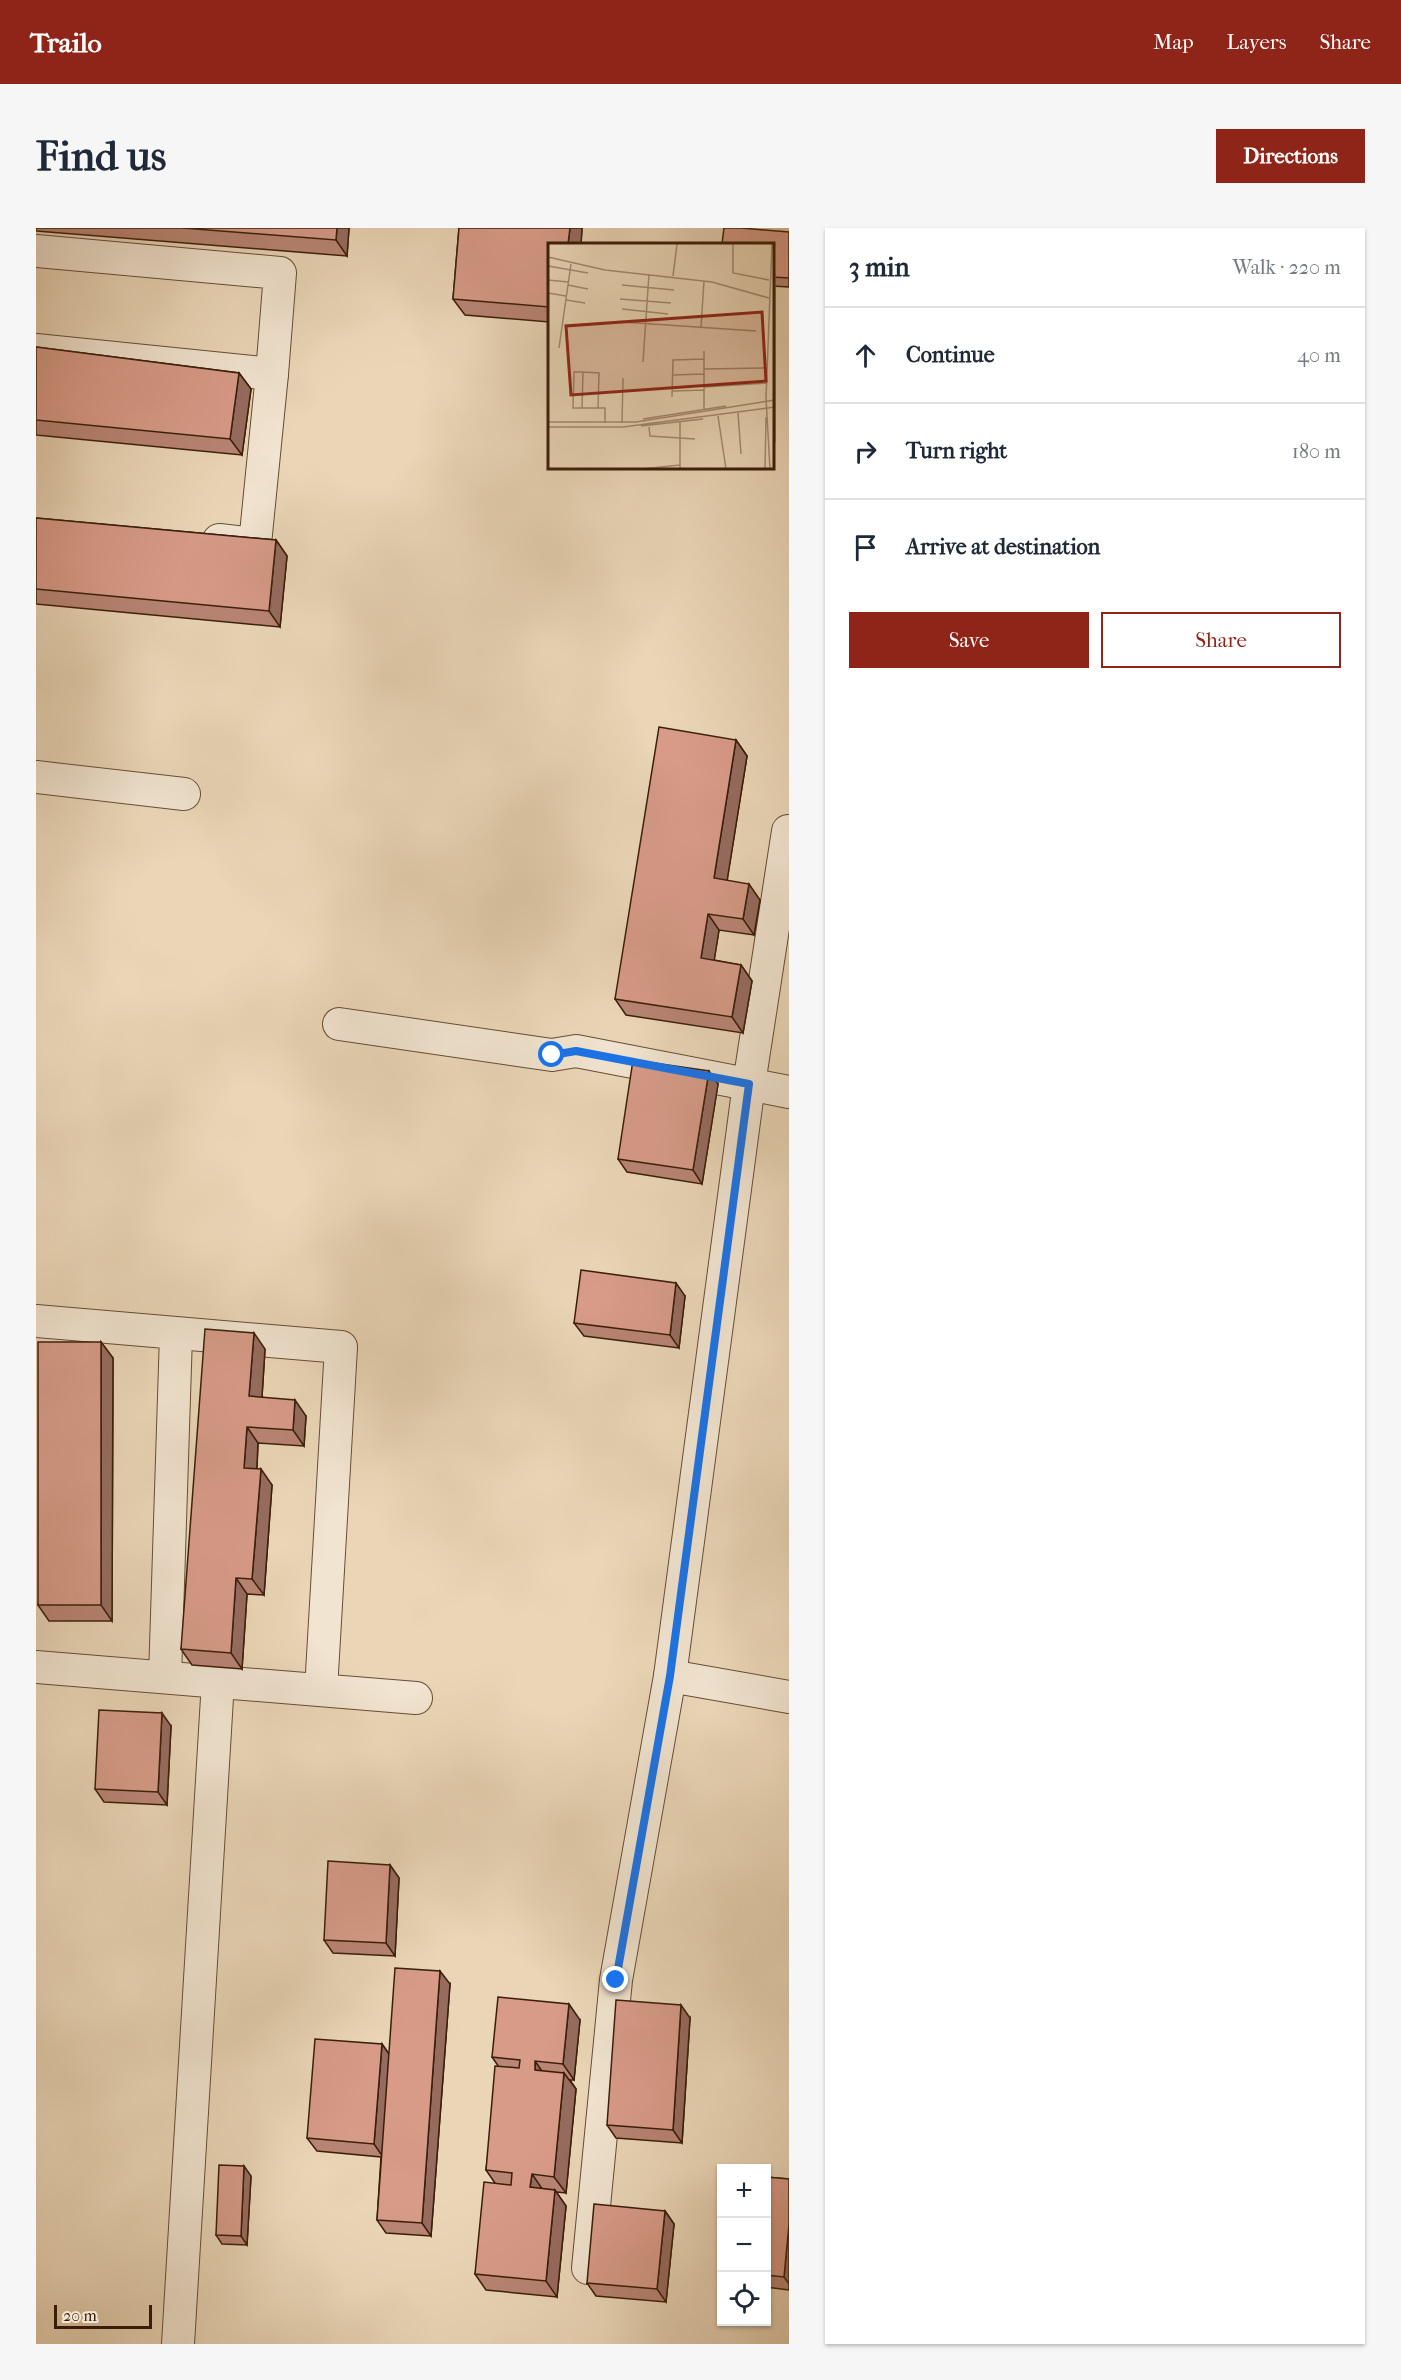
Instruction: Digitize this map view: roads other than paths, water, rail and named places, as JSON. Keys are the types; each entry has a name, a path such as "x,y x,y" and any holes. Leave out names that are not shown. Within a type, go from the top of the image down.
{"street":[{"path":"36,250 280,273 255,544 186,537"},
{"path":"36,351 272,374"},
{"path":"36,777 184,794"},
{"path":"588,2268 616,1980 670,1676 749,1084 788,831"},
{"path":"339,1024 552,1055 576,1051 789,1092"},
{"path":"36,1322 341,1347 321,1690"},
{"path":"165,1677 176,1335"},
{"path":"36,1667 416,1698"},
{"path":"670,1676 789,1697"},
{"path":"178,2344 218,1681"}]}
